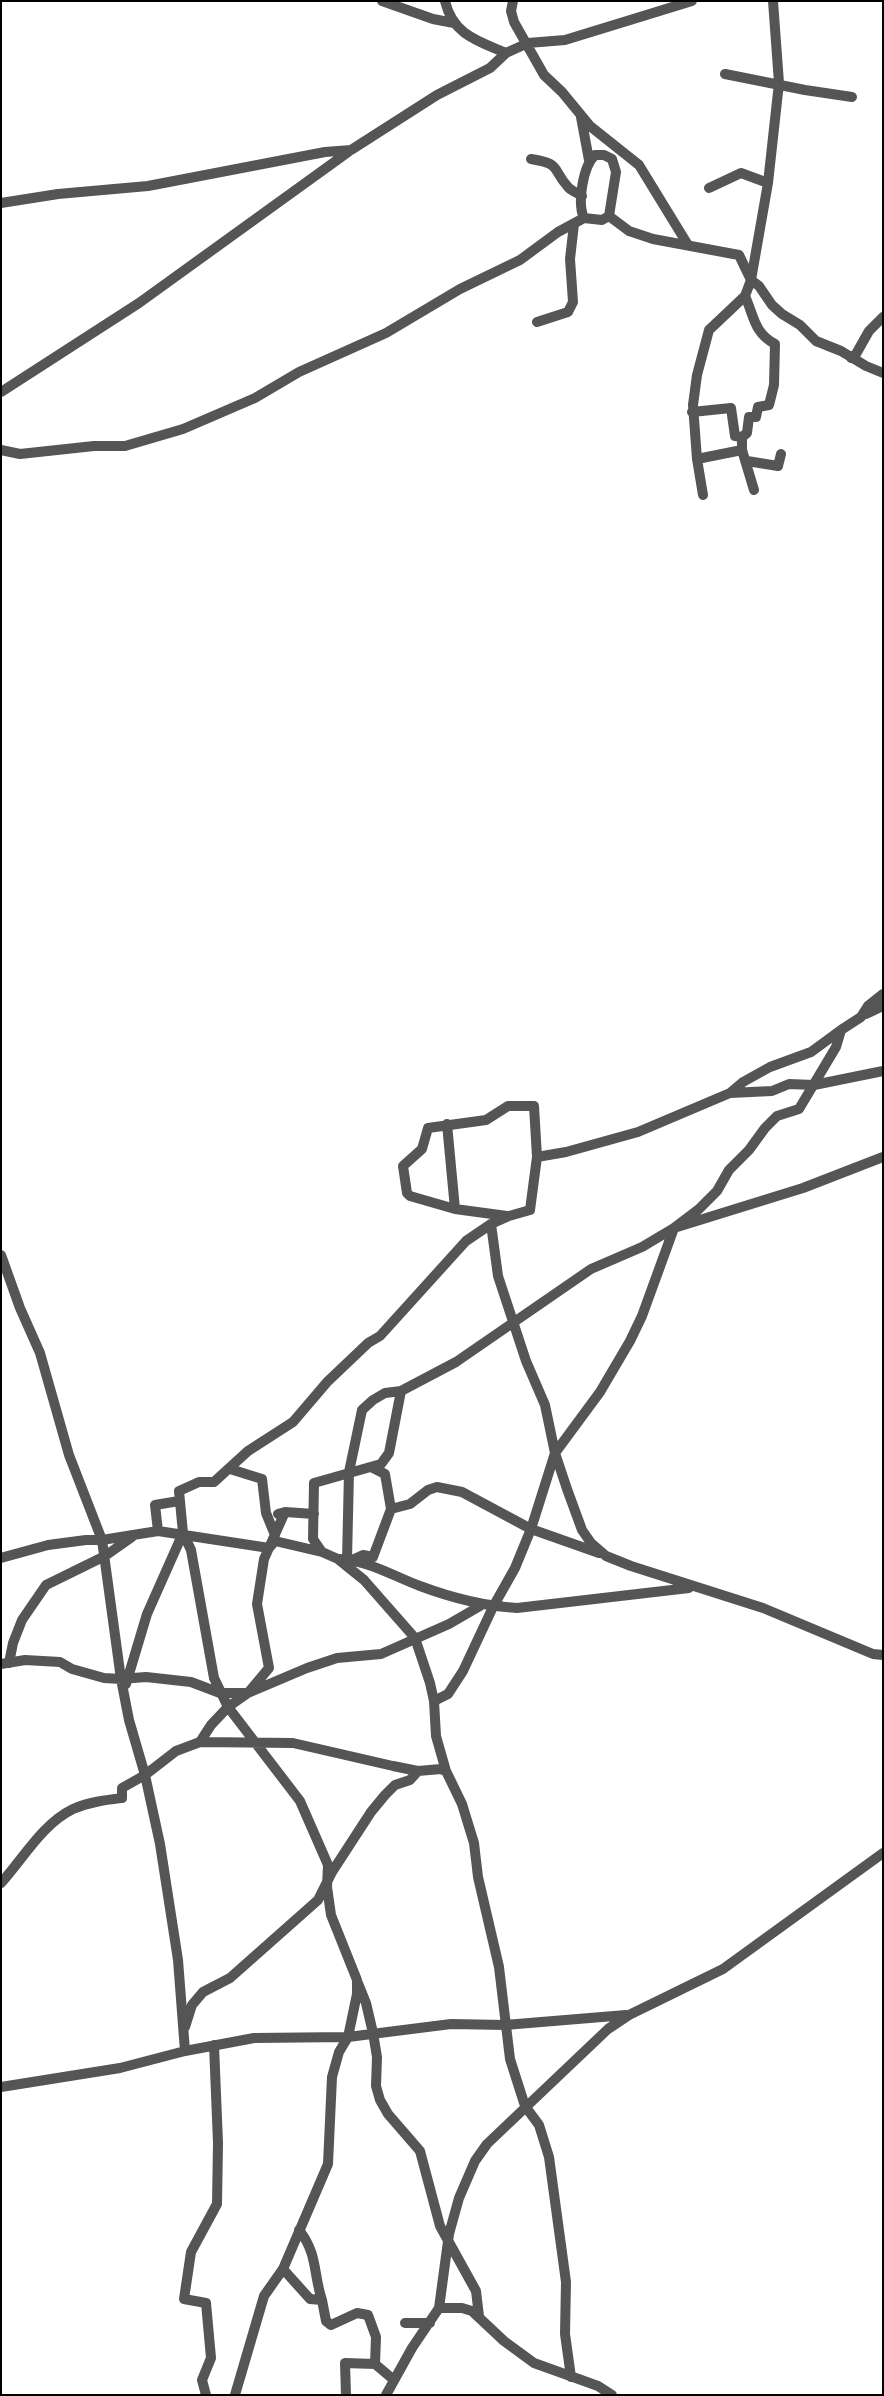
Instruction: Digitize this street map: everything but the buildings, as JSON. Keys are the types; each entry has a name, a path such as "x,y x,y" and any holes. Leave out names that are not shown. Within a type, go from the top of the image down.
{"street":[{"path":"382,1 433,19 454,23"},
{"path":"445,1 454,23 466,35 506,53"},
{"path":"513,1 511,11 514,22 528,43 544,75 590,126 639,165 688,245"},
{"path":"1,392 139,304 351,150 436,95 490,68 506,53 528,43 565,40 692,1"},
{"path":"703,494 696,459 692,412 697,375 709,330 745,296 751,280 768,183 780,83 773,1"},
{"path":"725,74 852,97"},
{"path":"579,112 589,160 582,196 581,211 584,218"},
{"path":"1,203 58,194 148,186 325,152 351,150"},
{"path":"589,160 595,155 604,155 612,159 616,172 609,216"},
{"path":"531,159 543,161 557,167 568,188 582,196"},
{"path":"709,188 741,173 768,183"},
{"path":"609,216 629,231 739,255 751,280 759,286 772,305 800,325 816,341 841,351 851,358 883,373"},
{"path":"1,450 20,454 94,446 125,446 183,429 254,398 299,372 386,333 460,289 520,260 558,232 584,218 602,220 609,216"},
{"path":"538,322 568,312 573,302 570,259 574,224"},
{"path":"692,412 731,408 734,436 742,437 747,433 749,417 756,417 758,406 769,405 775,372 775,344 764,338 757,328 745,296"},
{"path":"851,358 856,354 869,331 883,316"},
{"path":"742,437 742,450 747,461 754,490"},
{"path":"696,459 742,450"},
{"path":"747,461 778,466 781,454"},
{"path":"861,1017 868,1006 883,994"},
{"path":"537,1157 566,1152 638,1132 730,1093 743,1082 770,1067 811,1052 861,1017 883,1006"},
{"path":"346,1560 350,1472 362,1410 385,1394 401,1391 456,1362 514,1320 591,1269 642,1247 674,1228 699,1209 717,1191 728,1170 749,1150 765,1128 777,1116 799,1109 836,1047 842,1030"},
{"path":"730,1093 772,1091 789,1084 814,1085 883,1071"},
{"path":"479,2316 476,2291 440,2226 420,2151 388,2114 380,2100 376,2086 377,2056 366,2003 331,1915 327,1887 328,1865 300,1801 228,1707 220,1693 210,1661 191,1550 183,1533 179,1491 182,1488 199,1482 214,1482 248,1451 293,1422 328,1381 368,1343 380,1336 466,1241 491,1224 530,1210 537,1157 534,1106 508,1106 486,1120 428,1128 422,1149 404,1164 403,1170 408,1195 455,1209 509,1216"},
{"path":"447,1124 455,1209"},
{"path":"674,1228 803,1188 883,1157"},
{"path":"491,1224 498,1276 526,1360 545,1405 555,1453 582,1530 591,1543 606,1556"},
{"path":"434,1701 448,1694 463,1671 493,1607 515,1568 531,1530 555,1453 600,1392 630,1340 642,1316 674,1228"},
{"path":"1,1255 13,1290 40,1353 72,1464 102,1540 128,1720 145,1775 160,1844 178,1960 185,2051"},
{"path":"401,1391 389,1452 381,1464 314,1483 313,1539 322,1552 377,1567 421,1586 480,1606 517,1608 679,1588 697,1588"},
{"path":"346,1560 363,1555 373,1557 391,1510 385,1474 371,1467"},
{"path":"230,1469 261,1478 266,1513 269,1516 273,1540"},
{"path":"391,1510 410,1504 428,1490 438,1488 462,1492 531,1530 631,1566 763,1608 873,1654 883,1655"},
{"path":"158,1531 154,1505 179,1501"},
{"path":"269,1516 284,1512 314,1514"},
{"path":"5,1663 25,1660 60,1662 72,1669 124,1683 146,1677 191,1682 220,1693 248,1693 269,1668 257,1604 264,1559 284,1512"},
{"path":"1,1558 48,1545 102,1540 158,1531 273,1540 314,1548 346,1560 415,1638 430,1682 434,1701 436,1736 446,1771 462,1804 474,1842 478,1877 499,1967 510,2059 525,2106 539,2126 549,2156 566,2282 566,2334 571,2378"},
{"path":"124,1683 147,1614 183,1533"},
{"path":"5,1663 22,1620 46,1585 105,1556 135,1535"},
{"path":"200,1742 211,1725 228,1707 248,1693 307,1668 337,1658 381,1654 449,1624 480,1606"},
{"path":"1,1883 31,1847 59,1819 73,1809 96,1802 122,1798 122,1788 145,1775 176,1751 200,1742 293,1743 366,1761 418,1771 441,1769 446,1771"},
{"path":"183,2035 192,2004 203,1992 230,1978 309,1910 327,1887 332,1872 380,1800 395,1785 410,1780 418,1771"},
{"path":"386,2395 440,2308 448,2240 459,2198 475,2161 487,2144 608,2028 629,2015 723,1969 883,1853"},
{"path":"235,2395 264,2296 283,2269 328,2164 332,2077 339,2052 348,2038 357,1994 357,1980"},
{"path":"1,2087 120,2068 185,2051 254,2038 348,2038 458,2023 505,2025 629,2015"},
{"path":"206,2395 202,2380 211,2358 206,2303 184,2299 191,2252 217,2204 218,2143 214,2045"},
{"path":"299,2230 310,2244 314,2259 316,2281 326,2321 332,2324 357,2314 368,2315 376,2337 376,2364"},
{"path":"283,2269 310,2299 322,2300"},
{"path":"440,2308 462,2308 479,2316 504,2341 531,2360 571,2378 598,2386 612,2395"},
{"path":"405,2323 430,2323"},
{"path":"346,2395 345,2363 376,2364 394,2380"}]}
